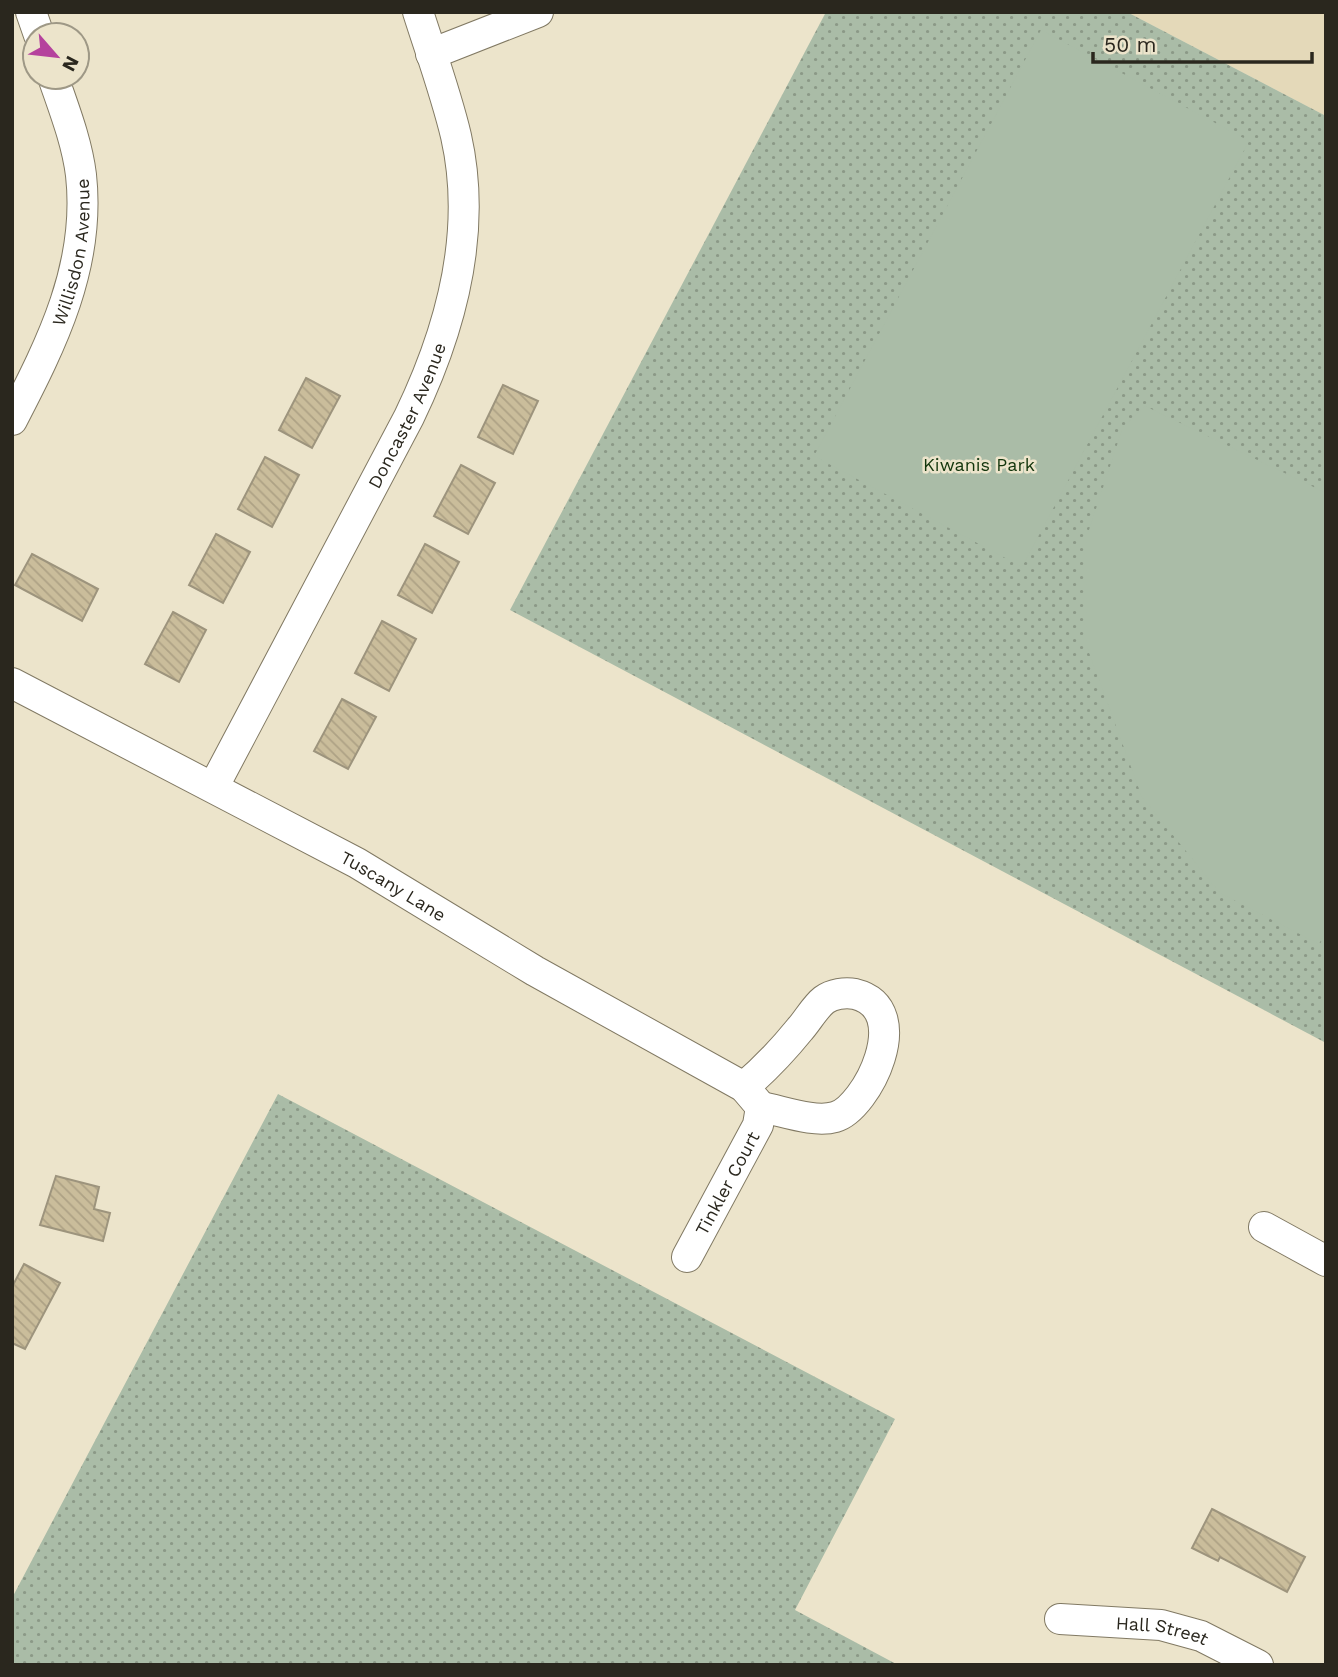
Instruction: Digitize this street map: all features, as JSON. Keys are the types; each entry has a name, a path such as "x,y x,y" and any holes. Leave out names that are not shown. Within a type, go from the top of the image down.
{"street":[{"name":"Doncaster Avenue","path":"214,786 409,417 436,359 447,327 460,263 461,179 456,137 418,12"},
{"path":"431,54 538,12"},
{"name":"Willisdon Avenue","path":"12,420 62,317 78,252 83,215 81,174 72,133 58,91"},
{"name":"Tuscany Lane","path":"12,683 214,786 357,863 535,971 753,1097 822,1118 837,1117 850,1108 861,1095 886,1040 886,1024 873,1003 853,994 842,993 824,1000 770,1065 753,1097"},
{"name":"Tinkler Court","path":"687,1257 758,1125 753,1097"},
{"path":"1264,1227 1326,1261"},
{"name":"Hall Street","path":"1060,1619 1161,1625 1201,1636 1258,1665"}],"shaded area":[{"path":"1127,12 1326,12 1326,116"}],"green space":[{"name":"Kiwanis Park","path":"826,12 1127,12 1326,116 1326,1043 510,610"},
{"path":"1041,30 1249,141 1022,567 814,456"},
{"path":"1145,406 1326,493 1326,931 1319,944 1220,893 1142,797 1087,647 1087,536 1123,427"},
{"path":"278,1094 895,1419 795,1610 898,1665 12,1665 12,1598"}],"building":[{"path":"306,378 340,396 312,448 279,430"},
{"path":"503,385 538,401 513,454 478,437"},
{"path":"265,457 299,475 272,527 238,509"},
{"path":"461,465 495,483 468,534 434,516"},
{"path":"216,534 250,552 223,603 189,585"},
{"path":"425,544 459,562 432,613 398,595"},
{"path":"32,554 98,589 82,621 15,585"},
{"path":"173,612 206,630 179,682 145,664"},
{"path":"382,621 416,639 389,691 355,673"},
{"path":"342,699 376,717 348,769 314,751"},
{"path":"56,1176 99,1187 94,1209 110,1213 103,1241 40,1225"},
{"path":"24,1264 60,1283 25,1349 12,1343 12,1287"},
{"path":"1212,1509 1305,1557 1287,1592 1220,1557 1218,1561 1192,1548"}]}
